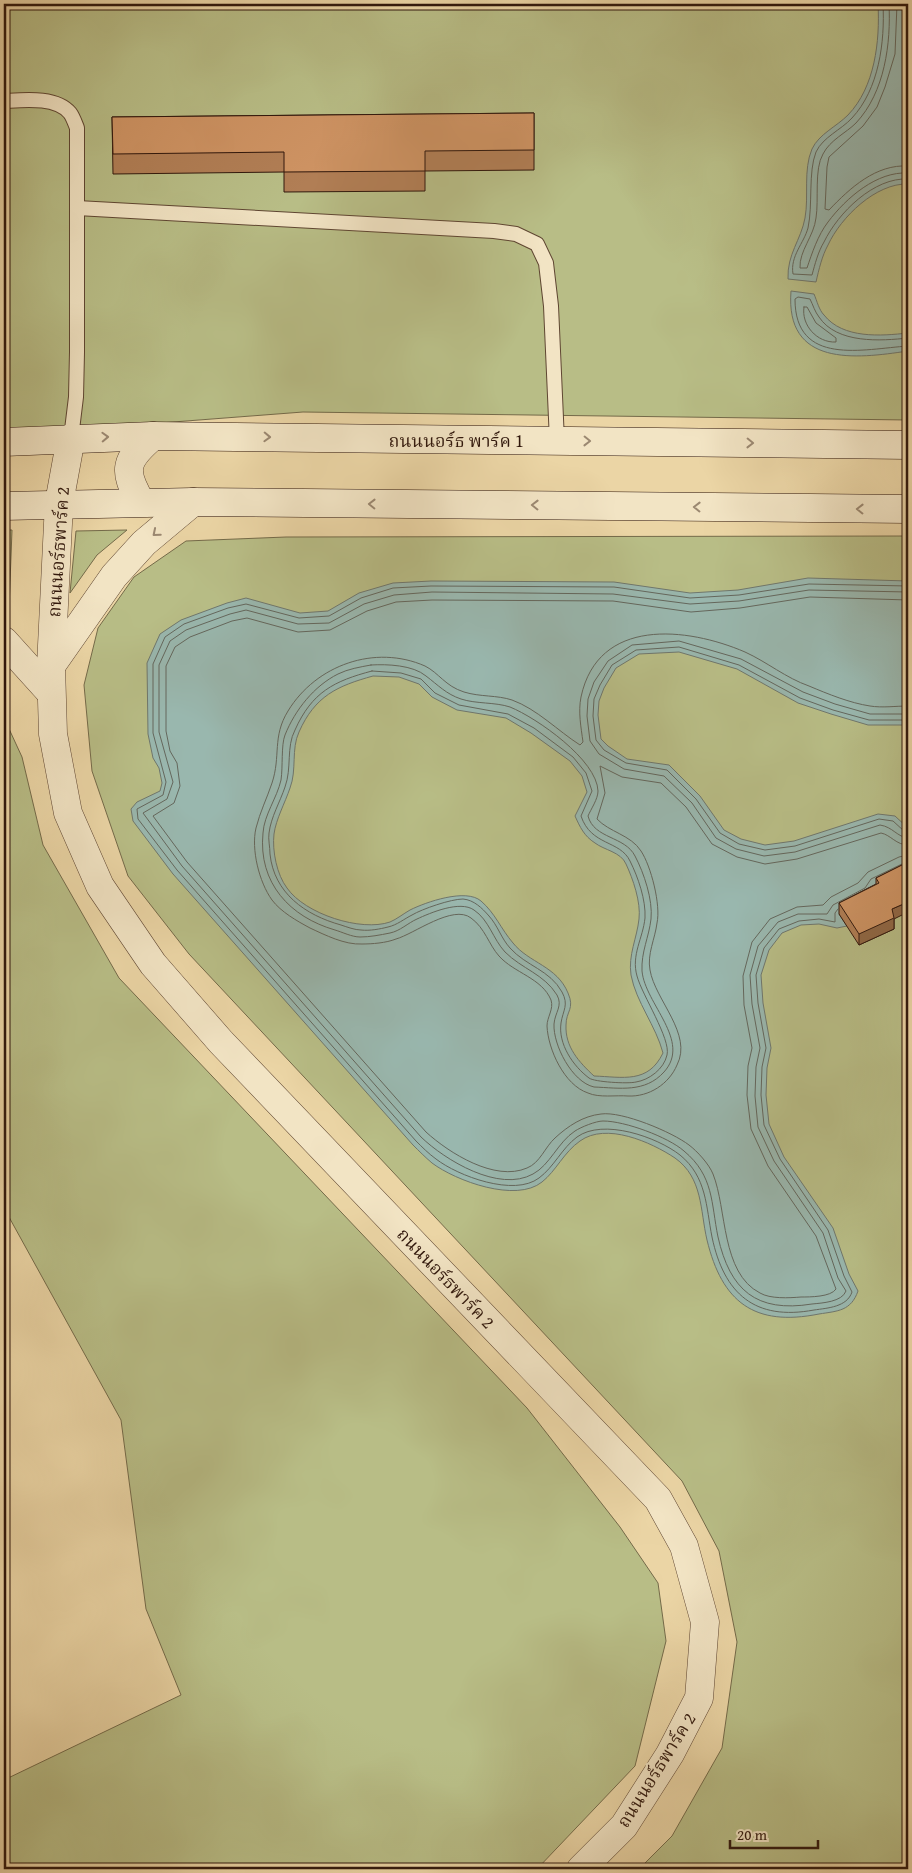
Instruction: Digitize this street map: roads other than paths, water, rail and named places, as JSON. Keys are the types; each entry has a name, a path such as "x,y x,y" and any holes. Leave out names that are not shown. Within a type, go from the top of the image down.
{"street":[{"name":"ถนนนอร์ธ พาร์ค 1","path":"4,442 153,436 908,445"},
{"path":"141,502 129,483 129,469 134,452 153,436"},
{"name":"ถนนนอร์ธพาร์ค 2","path":"71,438 59,503 51,666 53,734 68,813 100,886 153,964 221,1042 658,1499 684,1546 705,1622 700,1698 670,1754 624,1826 581,1869"},
{"name":"ถนนนอร์ธพาร์ค 2","path":"51,666 114,576 144,542 193,502"},
{"path":"4,506 59,503 193,502 908,509"},
{"path":"4,641 52,693"}],"lane":[{"path":"4,101 33,100 52,102 69,112 77,128 77,352 76,398 71,438"},
{"path":"77,208 494,231 516,234 537,244 546,264 551,306 557,441"}],"water":[{"path":"878,4 908,4 908,184 896,185 872,195 851,213 841,224 828,245 822,258 816,282 788,279 790,262 805,218 809,157 819,139 848,115 864,91 870,77 877,48"},
{"path":"791,291 814,294 822,313 832,323 852,332 875,335 908,333 908,351 867,356 846,356 827,352 811,345 799,334 792,316"},
{"path":"808,578 908,581 908,725 868,725 831,714 798,703 737,669 679,652 639,654 616,668 604,688 599,701 598,715 601,739 608,746 627,759 669,765 700,796 724,830 741,839 765,845 794,841 878,814 895,816 908,828 908,873 839,914 847,926 837,928 819,924 801,925 782,933 769,950 761,975 763,1003 771,1048 767,1068 766,1095 769,1124 784,1157 833,1228 849,1274 858,1291 852,1303 843,1309 796,1317 776,1317 759,1313 744,1305 732,1294 713,1262 699,1195 691,1175 675,1158 654,1146 628,1136 602,1133 591,1136 574,1145 542,1182 531,1188 517,1190 502,1190 470,1182 456,1177 432,1163 413,1145 173,874 133,821 131,809 137,802 160,791 162,783 159,768 153,758 148,734 147,663 160,634 181,620 227,603 246,598 300,613 328,611 359,593 393,583 431,581 614,582 690,593 738,590","holes":["373,676 399,677 419,684 432,697 457,710 506,718 570,761 582,776 587,792 575,816 581,828 591,840 624,860 638,898 639,919 632,954 631,975 637,995 656,1033 663,1053 650,1070 634,1077 594,1076 588,1071 570,1047 566,1033 566,1020 571,1003 563,984 550,971 520,950 490,911 481,901 474,897 456,896 436,900 410,910 390,922 364,925 320,913 295,897 283,883 276,862 274,834 292,781 295,745 305,720 312,709 328,694 348,684"]}]}
